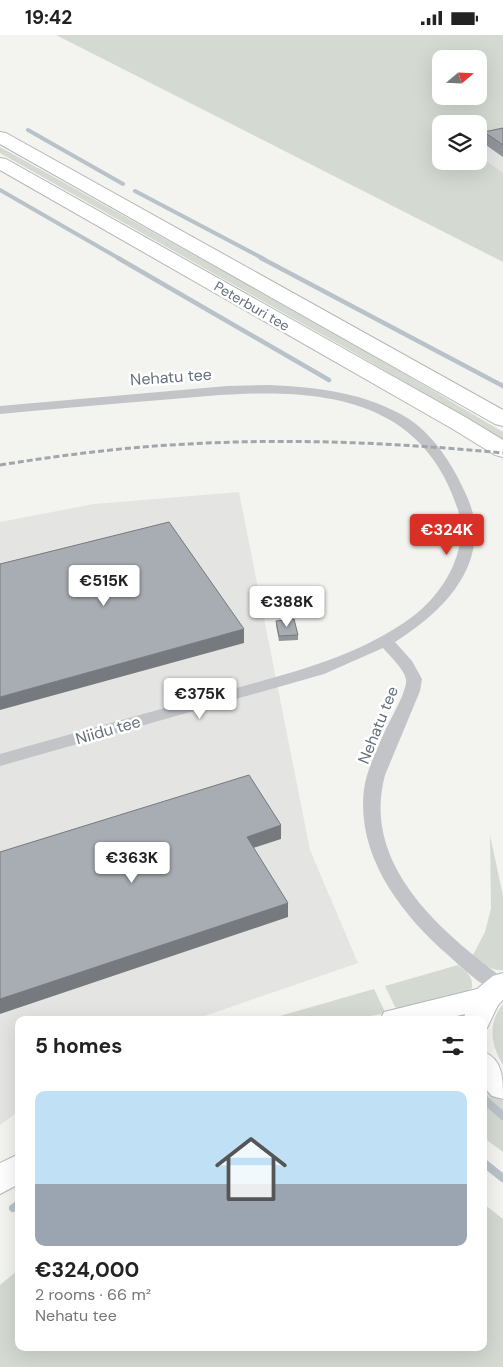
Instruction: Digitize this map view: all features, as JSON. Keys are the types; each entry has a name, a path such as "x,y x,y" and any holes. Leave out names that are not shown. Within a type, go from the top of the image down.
{"highway":[{"name":"Peterburi tee","path":"0,137 503,419"},
{"name":"Peterburi tee","path":"0,163 450,418 503,450"},
{"path":"335,324 421,359 503,403"}],"street":[{"name":"Nehatu tee","path":"0,410 263,388 297,390 330,394 353,400 394,416 419,432 437,452 458,492 466,515 468,535 464,555 456,575 443,594 420,619 386,641 406,665 414,679 412,691 373,787 371,811 376,840 387,869 410,905 462,955 492,997"},
{"name":"Niidu tee","path":"0,760 318,670 386,641"},
{"path":"411,1016 492,997"},
{"path":"487,1069 503,1087"},
{"path":"0,1180 15,1170"}],"shaded area":[{"path":"56,35 503,35 503,131 487,134 487,115 432,115 432,170 487,170 487,161 503,173 503,262"},
{"path":"503,131 503,173 487,161 487,134"},
{"path":"0,147 354,344 503,432 503,440 353,352 0,153"},
{"path":"239,492 310,850 358,963 205,1016 15,1016 15,1114 0,1125 0,522 94,504"},
{"path":"490,835 503,896 503,970 491,968 473,955 485,932 491,908"},
{"path":"458,965 467,972 472,980 472,988 463,993 401,1010 395,1007 385,986"},
{"path":"374,989 385,1012 371,1016 280,1016"},
{"path":"503,1004 503,1065 496,1050 493,1027 498,1011"},
{"path":"487,1085 503,1101 503,1152 487,1140"},
{"path":"487,1206 503,1219 503,1367 0,1367 0,1285 15,1272 15,1351 487,1351"}],"building":[{"path":"503,128 503,145 487,134 487,131"},
{"path":"169,522 244,629 0,697 0,564"},
{"path":"284,599 285,610 269,611 267,600"},
{"path":"294,619 298,635 279,636 276,621"},
{"path":"249,775 281,825 247,837 288,903 0,999 0,852"}],"waterway":[{"path":"28,130 123,184"},
{"path":"0,190 120,259"},
{"path":"135,191 264,259"},
{"path":"118,258 329,380"},
{"path":"261,258 503,386"},
{"path":"487,1102 503,1116"},
{"path":"487,1165 503,1178"}],"railway":[{"path":"0,465 117,449 267,441 346,443 503,453"}]}
